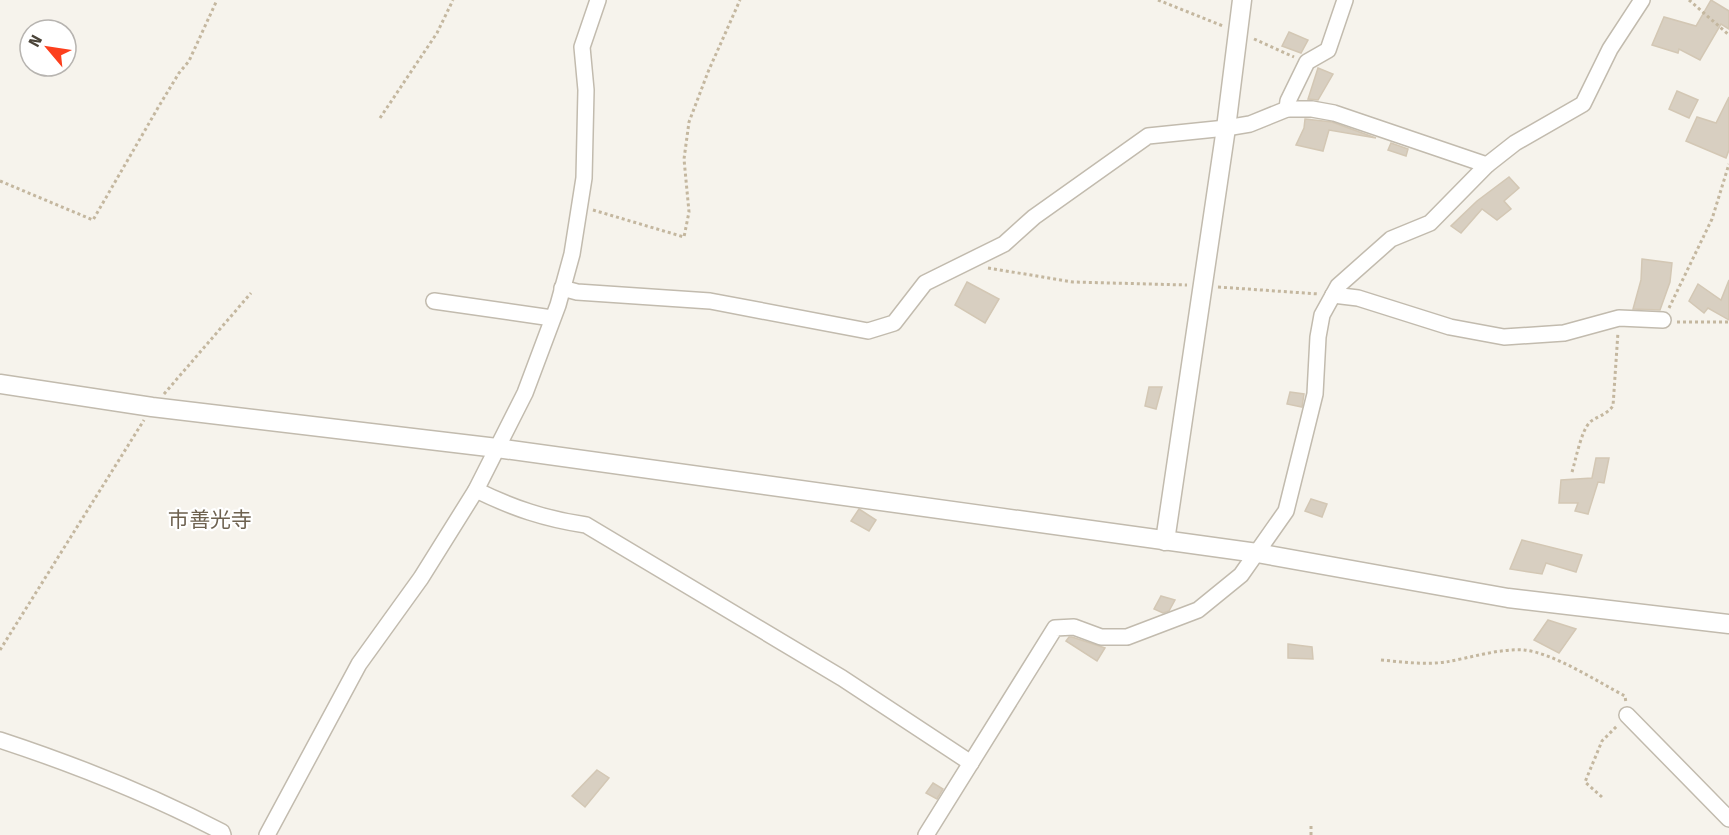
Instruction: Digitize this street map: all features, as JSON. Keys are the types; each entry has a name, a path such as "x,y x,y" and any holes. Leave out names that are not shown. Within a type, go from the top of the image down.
{"street":[{"path":"267,835 359,664 421,578 476,490 525,393 572,254 584,178 586,101 582,47 598,0"},
{"path":"1166,541 1226,128 1242,0"},
{"path":"1287,109 1288,101 1307,62 1328,50 1345,0"},
{"path":"926,835 1055,628 1074,627 1101,637 1127,637 1198,610 1234,582 1286,511 1315,394 1318,337 1322,315 1338,286 1391,238 1430,223 1487,165 1515,143 1583,104 1610,49 1642,0"},
{"path":"562,288 577,292 710,301 868,331 894,323 925,283 1004,244 1034,217 1148,136 1226,128 1250,124 1287,109 1312,109 1334,113 1487,165"},
{"path":"1332,295 1358,298 1449,327 1504,337 1564,333 1618,318 1663,320"},
{"path":"434,301 552,318"},
{"path":"0,384 152,407 497,448 1257,553 1508,598 1729,624"},
{"path":"476,490 503,503 550,520 586,525 842,678 971,763"},
{"path":"1627,715 1729,819"},
{"path":"0,740 65,761 81,770 171,806 224,835"}],"path":[{"path":"0,181 93,219 169,90 189,61 217,0"},
{"path":"380,118 437,33 453,0"},
{"path":"579,205 684,237 689,212 684,159 689,122 740,0"},
{"path":"1158,0 1238,31 1307,62"},
{"path":"1689,0 1729,35"},
{"path":"1729,164 1712,219 1663,320 1684,324 1729,322"},
{"path":"965,264 1073,282 1203,286 1332,295"},
{"path":"0,650 152,407 251,292"},
{"path":"1572,472 1590,422 1606,414 1613,406 1618,318"},
{"path":"1381,660 1445,662 1485,654 1523,650 1547,656 1625,696 1627,715 1602,741 1585,782 1602,797"},
{"path":"1311,825 1311,835"}],"building":[{"path":"1711,0 1729,11 1729,29 1721,24 1700,60 1679,49 1678,53 1652,45 1664,17 1696,26"},
{"path":"1289,32 1308,40 1301,53 1282,46"},
{"path":"1318,68 1333,74 1318,100 1308,99"},
{"path":"1677,91 1698,100 1689,118 1669,109"},
{"path":"1729,97 1729,150 1726,158 1686,141 1697,117 1716,123"},
{"path":"1305,119 1332,122 1376,138 1329,130 1323,151 1296,145 1304,128"},
{"path":"1391,143 1408,149 1406,156 1388,150"},
{"path":"1509,177 1519,188 1504,201 1511,209 1497,220 1482,209 1461,233 1451,226 1477,201"},
{"path":"1642,259 1672,263 1670,282 1660,310 1633,309 1641,280"},
{"path":"1729,280 1729,320 1708,308 1704,313 1689,301 1698,284 1721,300"},
{"path":"967,282 999,299 985,323 955,305"},
{"path":"1149,387 1162,387 1156,409 1145,406"},
{"path":"1290,392 1304,394 1302,407 1287,404"},
{"path":"1596,458 1609,458 1604,483 1598,482 1588,514 1575,511 1578,503 1559,503 1561,480 1592,478"},
{"path":"1311,499 1327,504 1322,517 1305,511"},
{"path":"859,509 876,520 869,531 851,521"},
{"path":"1522,540 1582,555 1576,572 1546,563 1542,574 1510,569"},
{"path":"1161,596 1175,600 1169,611 1163,613 1154,609"},
{"path":"1548,620 1576,629 1559,653 1534,640"},
{"path":"1069,637 1105,648 1097,661 1066,641"},
{"path":"1288,644 1312,647 1313,659 1288,658"},
{"path":"597,770 609,778 585,807 572,796"},
{"path":"933,783 943,789 937,799 926,793"}],"district":[{"name":"市善光寺","path":"210,520"}]}
